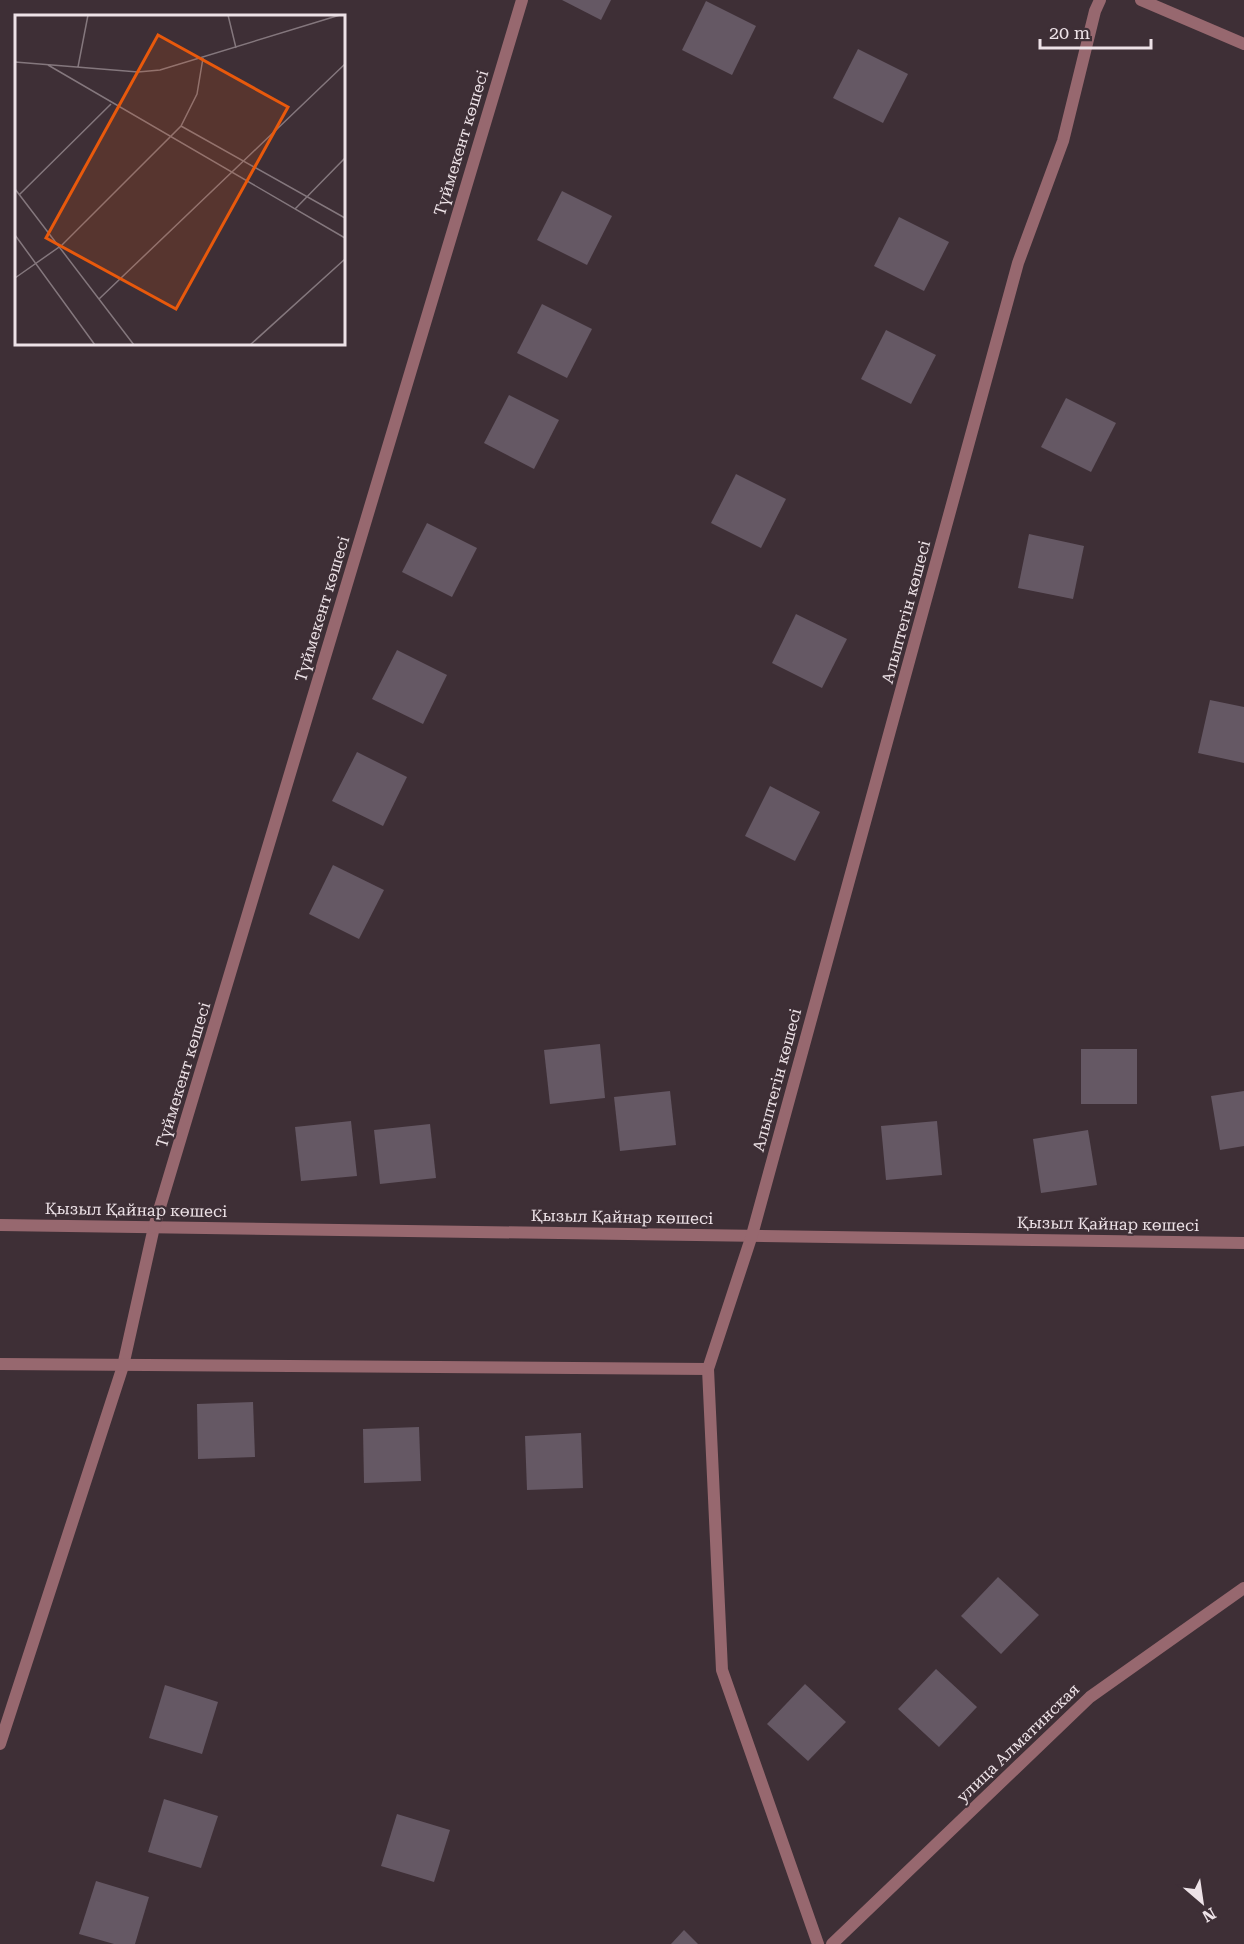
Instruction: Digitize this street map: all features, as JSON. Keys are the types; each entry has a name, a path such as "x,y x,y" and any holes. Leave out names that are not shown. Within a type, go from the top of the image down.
{"street":[{"name":"Түймекент көшесі","path":"0,1744 123,1366 154,1227 522,0"},
{"name":"Алыптегін көшесі","path":"708,1369 752,1235 1018,263 1063,141 1095,11 1100,0"},
{"path":"1141,0 1244,44"},
{"name":"Қызыл Қайнар көшесі","path":"0,1225 1244,1243"},
{"path":"0,1364 708,1369 722,1670 818,1944"},
{"name":"улица Алматинская","path":"832,1944 1090,1697 1244,1588"}],"building":[{"path":"562,0 611,0 601,20"},
{"path":"706,1 756,26 732,75 682,50"},
{"path":"858,49 908,74 883,123 833,98"},
{"path":"562,191 612,216 587,265 537,240"},
{"path":"899,217 949,242 924,291 874,266"},
{"path":"542,304 592,329 567,378 517,353"},
{"path":"886,330 936,355 911,404 861,379"},
{"path":"509,395 559,420 534,469 484,443"},
{"path":"1066,398 1116,423 1091,472 1041,447"},
{"path":"736,474 786,499 761,548 711,523"},
{"path":"427,523 477,548 452,597 402,572"},
{"path":"1029,534 1084,546 1073,599 1018,588"},
{"path":"796,614 847,639 822,688 772,663"},
{"path":"397,650 447,675 423,724 372,699"},
{"path":"1210,700 1244,707 1244,763 1198,753"},
{"path":"357,752 407,777 383,826 332,801"},
{"path":"770,786 820,812 795,861 745,836"},
{"path":"333,865 384,890 359,939 309,914"},
{"path":"600,1044 605,1098 550,1104 544,1050"},
{"path":"1081,1049 1137,1049 1137,1104 1081,1104"},
{"path":"670,1091 676,1145 620,1151 614,1097"},
{"path":"1244,1091 1244,1146 1220,1150 1211,1096"},
{"path":"351,1121 357,1176 301,1181 295,1127"},
{"path":"937,1121 942,1175 886,1180 881,1126"},
{"path":"430,1124 436,1178 380,1184 374,1130"},
{"path":"1088,1130 1097,1185 1041,1193 1033,1139"},
{"path":"253,1402 255,1457 198,1459 197,1404"},
{"path":"419,1427 421,1481 364,1483 363,1429"},
{"path":"581,1433 583,1488 527,1490 525,1436"},
{"path":"998,1577 1039,1615 1001,1654 961,1616"},
{"path":"936,1669 977,1707 939,1747 898,1709"},
{"path":"805,1684 846,1722 808,1761 767,1724"},
{"path":"165,1685 218,1702 202,1754 149,1738"},
{"path":"164,1799 218,1816 201,1868 148,1852"},
{"path":"397,1814 450,1830 434,1882 381,1866"},
{"path":"96,1881 149,1897 135,1944 114,1944 79,1934"},
{"path":"684,1930 698,1944 671,1944"}]}
